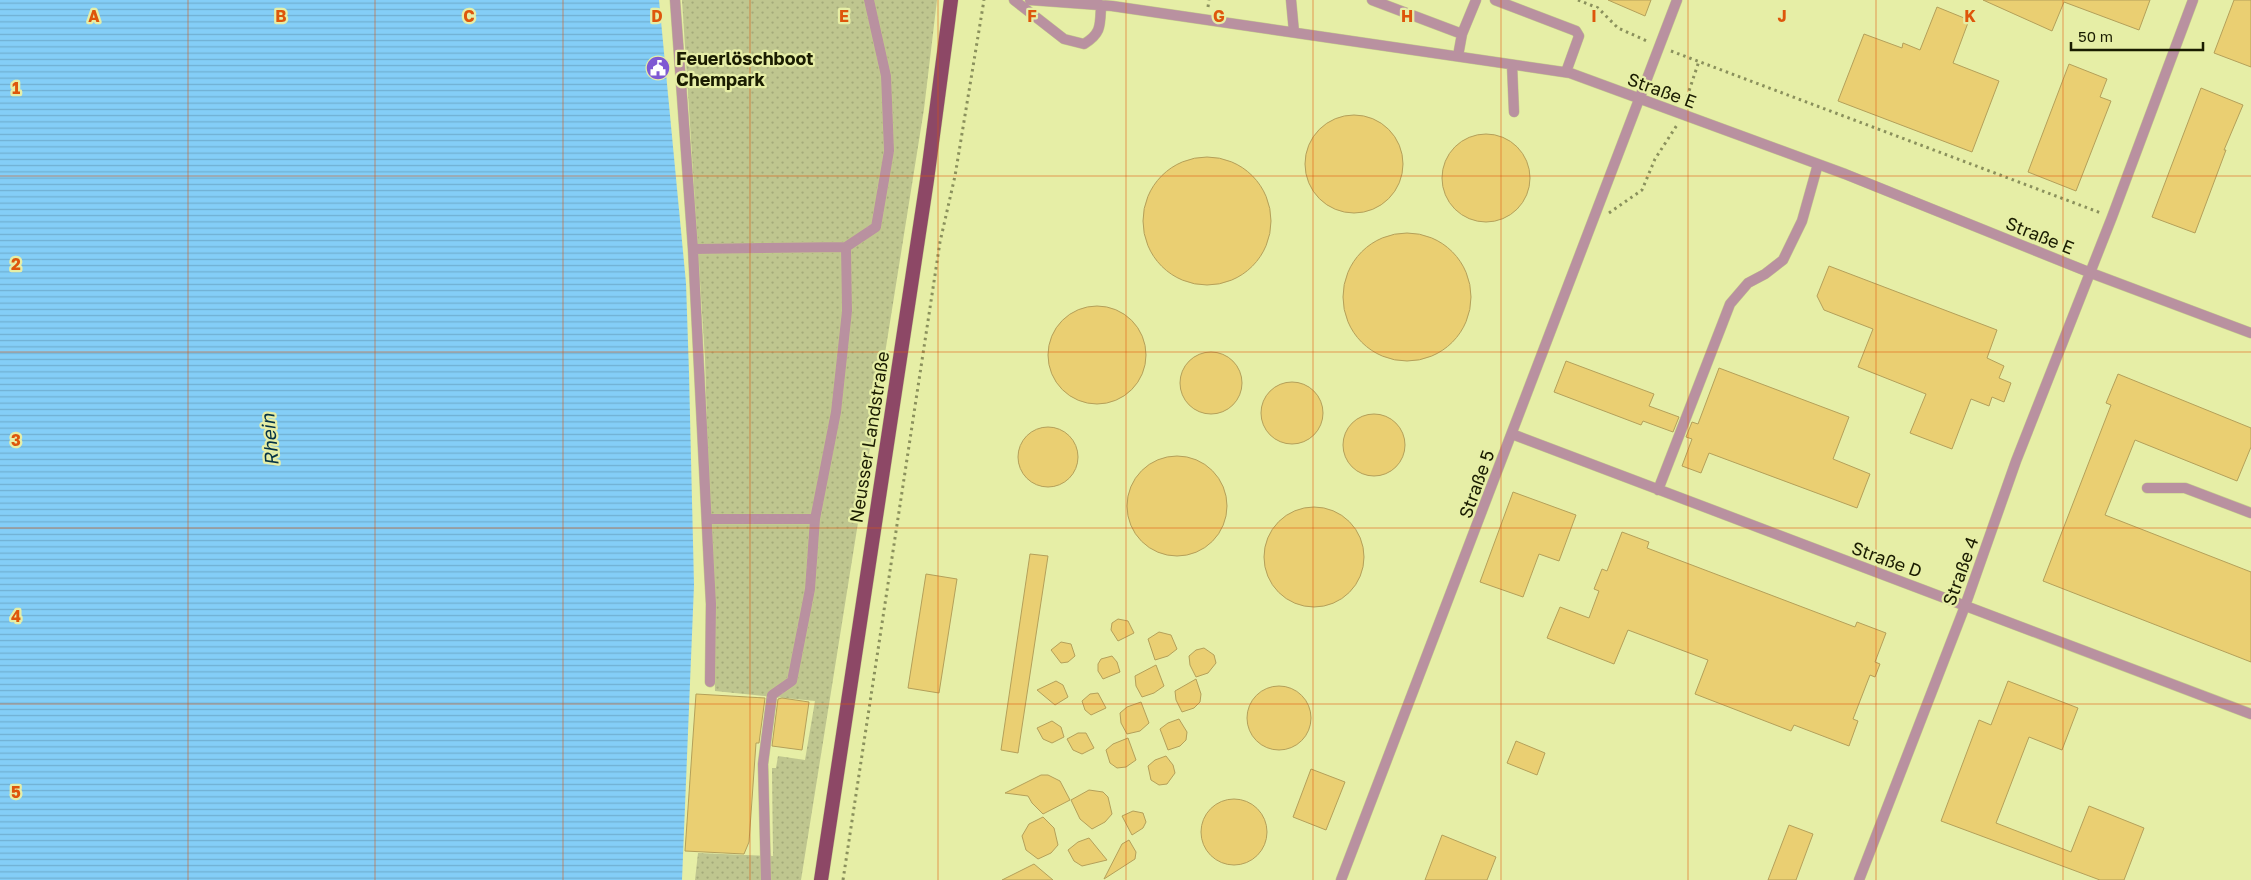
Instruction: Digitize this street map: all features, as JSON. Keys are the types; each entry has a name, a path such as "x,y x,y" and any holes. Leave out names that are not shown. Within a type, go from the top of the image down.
{"main road":[{"name":"Neusser Landstraße","path":"821,880 918,239 952,0"}],"lane":[{"path":"674,0 692,249 707,519 711,604 710,682"},
{"path":"692,249 846,247 876,227 889,151 886,76 869,0"},
{"path":"1014,0 1064,39 1084,44 1095,38 1099,30 1101,5"},
{"name":"Straße E","path":"1030,0 1101,5 1566,72 1818,164 2091,273 2251,333"},
{"path":"1291,0 1294,32"},
{"path":"1372,0 1462,34"},
{"path":"1458,56 1462,34 1476,0"},
{"path":"1495,0 1576,31 1579,36 1566,72"},
{"name":"Straße 5","path":"1341,880 1445,615 1593,218 1678,0"},
{"name":"Straße 4","path":"1859,880 1965,606 2016,461 2091,273 2193,0"},
{"path":"1512,65 1514,112"},
{"path":"1658,490 1730,304 1748,283 1766,274 1783,260 1802,221 1818,164"},
{"path":"766,880 763,764 772,695 792,681 810,589 815,519 836,412 847,311 846,247"},
{"name":"Straße D","path":"1512,434 2251,714"},
{"path":"2147,488 2185,488 2251,513"},
{"path":"707,519 815,519"}],"path":[{"path":"843,880 939,252 955,176 984,0"},
{"path":"1578,0 1598,8 1618,28 1659,46 2112,217"},
{"path":"1593,218 1610,213 1642,190 1655,159 1676,127 1699,61"}],"green space":[{"path":"682,0 937,0 924,109 801,880 695,880 698,853 773,856 772,768 776,768 778,756 805,760 815,701 715,691 705,359"}],"water":[{"name":"Rhein","path":"0,0 659,0 686,283 689,373 694,585 682,880 0,880"}],"building":[{"path":"1608,0 1651,0 1645,16"},
{"path":"1983,0 2150,0 2139,30 2064,2 2052,31"},
{"path":"2234,0 2251,0 2251,67 2214,53"},
{"path":"1937,7 1969,20 1953,63 1999,81 1972,152 1838,101 1864,34 1902,48 1903,43 1920,50"},
{"path":"2069,64 2107,79 2100,97 2111,101 2076,191 2028,172"},
{"path":"2201,88 2243,105 2224,150 2226,150 2195,233 2152,217"},
{"path":"1354,115 1373,119 1389,129 1399,145 1403,164 1399,183 1389,199 1373,209 1354,213 1335,209 1319,199 1309,183 1305,164 1309,145 1319,129 1335,119"},
{"path":"1486,134 1503,138 1517,147 1526,161 1530,178 1526,195 1517,209 1503,218 1486,222 1469,218 1455,209 1446,195 1442,178 1446,161 1455,147 1469,138"},
{"path":"1207,157 1231,162 1252,176 1266,197 1271,221 1266,245 1252,266 1231,280 1207,285 1183,280 1162,266 1148,245 1143,221 1148,197 1162,176 1183,162"},
{"path":"1407,233 1431,238 1443,244 1452,252 1460,261 1466,273 1471,297 1466,321 1460,333 1452,342 1443,350 1431,356 1407,361 1383,356 1371,350 1362,342 1354,333 1348,321 1343,297 1348,273 1354,261 1362,252 1371,244 1383,238"},
{"path":"1829,266 1997,330 1987,358 2004,366 1999,378 2011,383 2004,402 1992,397 1989,406 1971,399 1952,449 1910,433 1926,394 1858,367 1873,329 1824,310 1817,296"},
{"path":"1097,306 1116,310 1131,321 1142,336 1146,355 1142,374 1131,389 1116,400 1097,404 1078,400 1063,389 1052,374 1048,355 1052,336 1063,321 1078,310"},
{"path":"1205,352 1217,352 1233,361 1240,371 1242,383 1240,395 1233,405 1217,414 1205,414 1194,409 1185,400 1180,389 1180,377 1185,366 1194,357"},
{"path":"1566,361 1654,394 1649,406 1679,417 1673,432 1643,421 1641,425 1554,392"},
{"path":"1719,368 1849,417 1833,459 1870,474 1857,508 1709,453 1701,473 1682,466 1692,439 1686,437 1692,422 1698,424"},
{"path":"2118,374 2251,428 2251,447 2237,481 2135,440 2105,515 2251,572 2251,662 2043,581 2111,405 2106,403"},
{"path":"1286,382 1298,382 1314,391 1321,401 1323,413 1321,425 1314,435 1298,444 1286,444 1275,439 1266,430 1261,419 1261,407 1266,396 1275,387"},
{"path":"1368,414 1380,414 1396,423 1403,433 1405,445 1403,457 1396,467 1380,476 1368,476 1357,471 1348,462 1343,451 1343,439 1348,428 1357,419"},
{"path":"1048,427 1064,432 1069,436 1073,441 1078,457 1073,473 1069,478 1064,482 1048,487 1032,482 1027,478 1023,473 1018,457 1023,441 1027,436 1032,432"},
{"path":"1177,456 1196,459 1213,470 1224,487 1227,506 1224,525 1213,542 1196,553 1177,556 1158,553 1141,542 1130,525 1127,506 1130,487 1141,470 1158,459"},
{"path":"1513,492 1576,515 1559,561 1539,554 1523,597 1480,582"},
{"path":"1314,507 1324,508 1342,515 1356,529 1363,547 1363,567 1356,585 1342,599 1324,606 1314,607 1304,606 1286,599 1272,585 1265,567 1264,557 1265,547 1272,529 1286,515 1304,508"},
{"path":"1622,532 1649,542 1647,548 1855,627 1857,622 1886,633 1875,662 1880,664 1875,677 1870,675 1853,719 1858,721 1849,746 1794,725 1791,731 1695,694 1708,660 1628,630 1614,664 1547,638 1560,607 1589,618 1599,591 1594,589 1602,569 1607,571"},
{"path":"1030,554 1048,556 1018,753 1001,750"},
{"path":"926,574 957,579 939,693 908,688"},
{"path":"1118,619 1128,621 1134,633 1118,641 1111,630 1112,623"},
{"path":"1159,632 1171,635 1177,649 1168,656 1155,660 1148,639"},
{"path":"1061,642 1071,644 1075,656 1068,662 1061,663 1051,650"},
{"path":"1204,648 1214,655 1216,663 1208,673 1196,677 1190,665 1189,656 1196,650"},
{"path":"1112,656 1117,662 1120,672 1103,679 1098,671 1098,664 1101,659"},
{"path":"1156,665 1164,686 1154,693 1142,697 1136,686 1135,676"},
{"path":"1196,679 1201,694 1200,702 1194,708 1182,712 1176,700 1175,691"},
{"path":"1056,681 1063,685 1068,697 1055,705 1037,690"},
{"path":"2008,681 2078,708 2062,750 2029,737 1996,823 2071,852 2089,806 2144,828 2124,880 2100,880 1941,821 1979,720 1991,725"},
{"path":"1273,686 1285,686 1302,695 1309,706 1311,718 1309,730 1302,741 1285,750 1273,750 1261,745 1252,736 1247,724 1247,712 1252,700 1261,691"},
{"path":"1098,693 1106,708 1091,715 1085,710 1082,701 1090,694"},
{"path":"696,694 765,698 759,743 756,743 749,842 744,854 685,851"},
{"path":"778,699 809,702 802,750 772,746"},
{"path":"1141,702 1149,723 1140,731 1127,734 1121,723 1120,713 1127,707"},
{"path":"1179,719 1187,732 1186,740 1180,746 1168,750 1160,729 1168,723"},
{"path":"1052,721 1061,727 1064,737 1052,743 1043,739 1037,728"},
{"path":"1078,733 1086,733 1094,748 1082,754 1073,750 1067,739"},
{"path":"1128,738 1136,760 1126,767 1117,768 1110,763 1106,750 1113,744"},
{"path":"1516,741 1545,753 1537,775 1507,763"},
{"path":"1166,756 1173,765 1175,773 1167,784 1159,785 1151,780 1148,766 1155,760"},
{"path":"1311,769 1345,782 1326,830 1293,817"},
{"path":"1041,775 1048,775 1060,781 1070,800 1043,814 1028,796 1005,793"},
{"path":"1089,790 1103,792 1108,797 1112,814 1105,822 1092,829 1080,819 1071,800"},
{"path":"1228,799 1240,799 1252,804 1262,814 1267,826 1265,845 1252,860 1240,865 1228,865 1216,860 1206,850 1201,838 1201,826 1206,814 1216,804"},
{"path":"1133,811 1143,813 1146,822 1143,828 1132,835 1122,816"},
{"path":"1043,817 1054,828 1058,845 1051,853 1038,859 1026,850 1022,836 1029,824"},
{"path":"1789,825 1813,834 1796,880 1768,880"},
{"path":"1442,835 1496,857 1487,880 1425,880"},
{"path":"1089,838 1107,860 1082,866 1074,861 1068,850 1078,842"},
{"path":"1129,840 1136,852 1135,859 1104,879 1122,844"},
{"path":"1034,864 1053,880 1002,880"}],"place":[{"name":"Feuerlöschboot Chempark","path":"658,68"}]}
